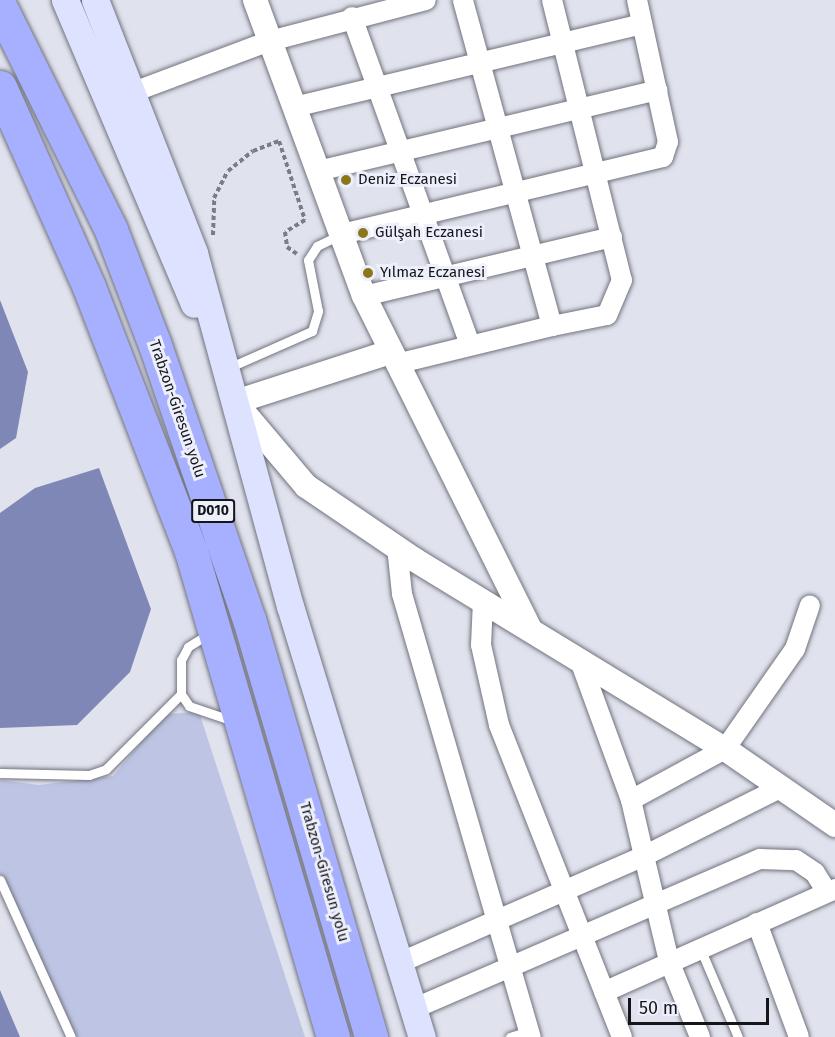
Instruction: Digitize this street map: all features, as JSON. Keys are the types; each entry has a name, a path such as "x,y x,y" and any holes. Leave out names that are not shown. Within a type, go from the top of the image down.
{"highway":[{"path":"14,0 67,114 111,230"},
{"name":"Trabzon-Giresun yolu","path":"0,6 111,230 249,619 371,1037"},
{"name":"D010","path":"0,87 131,391 214,630 333,1037"}],"main road":[{"path":"65,0 120,97 194,253 290,606 422,1037"},
{"path":"95,0 120,97 235,402"}],"street":[{"path":"255,0 364,296 530,629"},
{"path":"120,97 270,41 352,17 426,0"},
{"path":"463,0 552,326"},
{"path":"552,0 622,280 614,307 607,315 393,358 235,402 306,486 397,547 580,662 725,749 835,825"},
{"path":"342,234 658,160 666,153 657,90 637,0"},
{"path":"352,17 470,344"},
{"path":"294,107 642,24"},
{"path":"318,171 498,126 657,90"},
{"path":"364,296 533,253 612,237"},
{"path":"397,547 402,594 494,920 530,1034"},
{"path":"483,601 481,645 491,694 562,888 622,1037"},
{"path":"631,800 725,749 795,649 810,604"},
{"path":"580,662 631,800 669,961 700,1037"},
{"path":"399,963 562,888 644,856 780,788"},
{"path":"413,1009 510,972 771,856 806,866 831,891 669,961 604,992"},
{"path":"757,922 795,1036"}],"lane":[{"path":"225,369 312,331 318,311 308,260 317,246 342,234"},
{"path":"214,630 189,647 181,660 181,694 189,706 243,724"},
{"path":"0,773 89,775 106,769 181,694"},
{"path":"0,880 71,1037"},
{"path":"700,948 738,1037"},
{"path":"510,1037 530,1034"}],"path":[{"path":"216,244 212,208 222,179 243,156 279,141 305,220 287,228 285,242 308,260"}],"shaded area":[{"path":"0,300 28,372 16,438 0,449"},
{"path":"99,468 151,609 130,672 77,725 0,728 0,513 35,488"},
{"path":"199,712 305,1037 67,1037 0,889 0,780 39,785 113,776 165,714"},
{"path":"0,990 20,1037 0,1037"}],"place":[{"name":"Deniz Eczanesi","path":"346,180"},
{"name":"Gülşah Eczanesi","path":"363,233"},
{"name":"Yılmaz Eczanesi","path":"368,273"}]}
